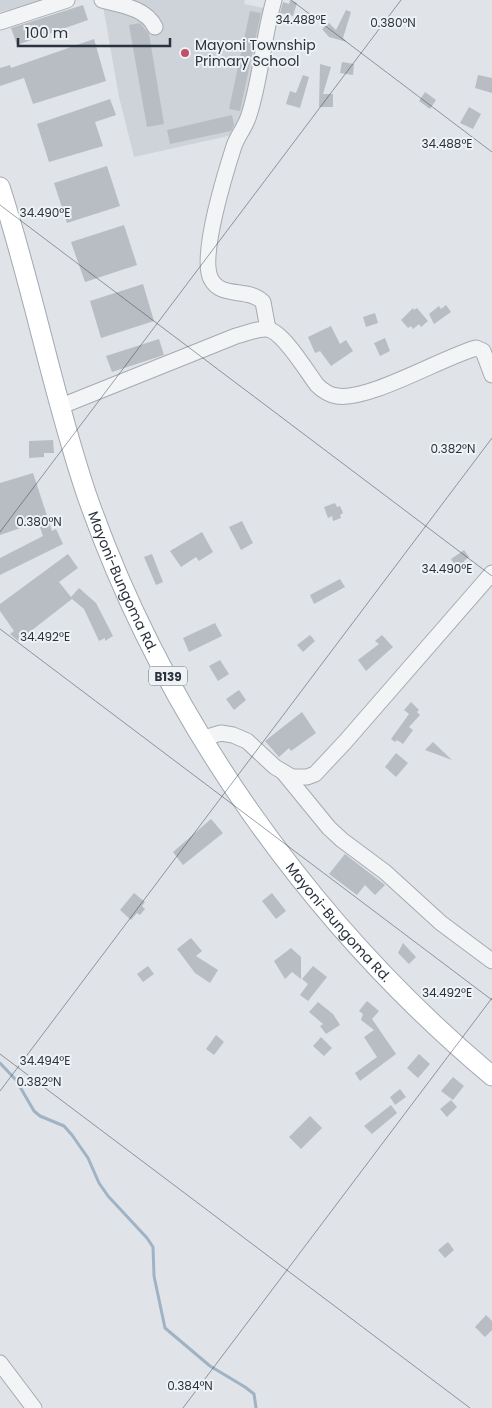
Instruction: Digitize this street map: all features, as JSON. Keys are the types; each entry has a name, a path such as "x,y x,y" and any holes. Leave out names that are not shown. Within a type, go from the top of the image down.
{"main road":[{"name":"Mayoni-Bungoma Rd.","path":"0,187 59,407 87,494 113,565 151,645 204,738 280,852 334,920 430,1022 492,1076"}],"street":[{"path":"0,22 67,0"},
{"path":"102,0 123,5 151,17 155,26"},
{"path":"274,0 249,116 234,147 210,238 207,261 211,280 220,289 251,294 263,302 268,329 286,342 317,386 323,391 338,396 365,392 476,348 483,351 492,375"},
{"path":"59,407 236,336 268,329"},
{"path":"284,773 292,777 307,777 323,767 492,573"},
{"path":"204,738 221,732 240,737 284,773 329,828 342,840 385,872 440,923 486,947 492,961"},
{"path":"0,1362 34,1408"}],"shaded area":[{"path":"0,0 46,0 0,12"},
{"name":"Mayoni Township Primary School","path":"102,0 245,0 244,4 268,9 246,112 237,134 134,157 119,97"}],"building":[{"path":"290,0 297,3 293,16 280,13 283,2 289,4"},
{"path":"83,5 88,20 17,45 11,28"},
{"path":"346,10 351,12 343,38 347,42 329,37 322,29 329,23 336,30"},
{"path":"250,11 261,13 240,111 229,109"},
{"path":"140,23 149,34 164,124 147,127 129,25"},
{"path":"94,39 106,81 33,104 24,78 0,86 0,68 10,65 11,68"},
{"path":"342,62 354,64 353,75 340,73"},
{"path":"320,64 331,67 323,94 333,94 333,107 319,107"},
{"path":"303,75 309,77 300,108 286,104 290,91 296,93"},
{"path":"478,75 492,78 492,93 475,88"},
{"path":"425,92 436,100 430,109 419,101"},
{"path":"110,99 116,115 95,122 103,146 49,162 37,124"},
{"path":"469,107 481,114 473,129 460,123"},
{"path":"232,115 234,125 231,131 170,144 167,130"},
{"path":"107,166 120,206 67,223 54,183"},
{"path":"124,225 137,265 85,282 71,242"},
{"path":"143,284 154,321 101,338 90,301"},
{"path":"446,305 451,312 434,324 429,314 439,306 441,309"},
{"path":"413,308 414,310 417,308 428,321 421,327 419,324 413,329 411,326 408,328 401,320"},
{"path":"375,313 378,323 366,327 363,317"},
{"path":"331,326 340,344 346,340 353,351 331,366 320,351 315,353 308,337"},
{"path":"385,338 390,351 380,356 374,343"},
{"path":"159,339 164,355 112,372 106,356"},
{"path":"53,440 54,453 44,453 44,457 29,458 29,441"},
{"path":"33,473 52,531 56,529 63,544 0,575 0,558 43,536 38,522 0,535 0,483"},
{"path":"335,503 337,507 340,506 343,513 340,515 341,518 333,521 332,516 328,518 324,507"},
{"path":"242,521 253,543 241,550 229,527"},
{"path":"202,532 213,552 199,561 196,557 181,567 170,551"},
{"path":"464,550 469,557 464,561 467,566 459,571 451,559"},
{"path":"68,554 78,568 59,582 71,597 79,588 96,603 113,636 105,641 105,638 99,641 84,609 72,599 18,641 10,634 14,631 0,611 0,604"},
{"path":"152,554 163,582 156,585 144,557"},
{"path":"340,579 345,587 314,604 310,595"},
{"path":"215,623 222,636 189,652 183,638"},
{"path":"310,635 315,641 303,652 297,645"},
{"path":"382,635 393,647 366,671 358,660 379,644 375,641"},
{"path":"220,660 229,674 218,681 209,666"},
{"path":"239,690 246,700 234,710 226,699"},
{"path":"411,702 419,710 417,712 420,715 409,727 413,730 403,744 397,740 395,742 391,739 409,714 404,710"},
{"path":"302,712 316,733 291,751 289,748 279,757 265,741"},
{"path":"433,742 452,760 425,750"},
{"path":"396,753 408,763 396,777 385,767"},
{"path":"211,819 223,833 183,865 173,852"},
{"path":"345,854 385,885 375,895 365,885 357,895 329,874"},
{"path":"134,893 145,902 142,906 145,909 140,915 137,913 131,920 120,910"},
{"path":"272,893 286,911 276,919 262,901"},
{"path":"191,938 202,951 196,956 218,970 210,983 195,973 177,949"},
{"path":"403,943 416,957 409,964 398,953"},
{"path":"291,948 301,957 301,979 292,972 285,979 274,961"},
{"path":"148,966 154,974 143,982 137,974"},
{"path":"313,966 327,977 308,1001 300,995 308,984 302,979"},
{"path":"367,1001 379,1011 372,1019 396,1054 360,1081 355,1073 377,1057 364,1037 374,1030 361,1020 363,1014 359,1011"},
{"path":"318,1002 333,1014 340,1025 326,1034 320,1026 323,1024 309,1012"},
{"path":"216,1035 224,1042 214,1055 206,1049"},
{"path":"321,1037 332,1048 324,1056 313,1046"},
{"path":"419,1054 430,1064 418,1078 407,1068"},
{"path":"453,1077 464,1086 453,1100 441,1091"},
{"path":"400,1089 406,1097 395,1105 390,1097"},
{"path":"451,1100 457,1107 447,1117 440,1109"},
{"path":"391,1105 397,1113 372,1134 364,1126"},
{"path":"310,1116 322,1128 301,1149 289,1137"},
{"path":"448,1242 454,1250 445,1258 438,1250"},
{"path":"486,1315 492,1321 492,1330 485,1337 475,1327"}],"waterway":[{"path":"0,1063 16,1080 34,1111 40,1116 64,1126 72,1135 88,1158 99,1183 108,1196 153,1247 154,1276 165,1328 210,1366 254,1394 256,1408"}],"place":[{"name":"Mayoni Township Primary School","path":"185,53"}]}
